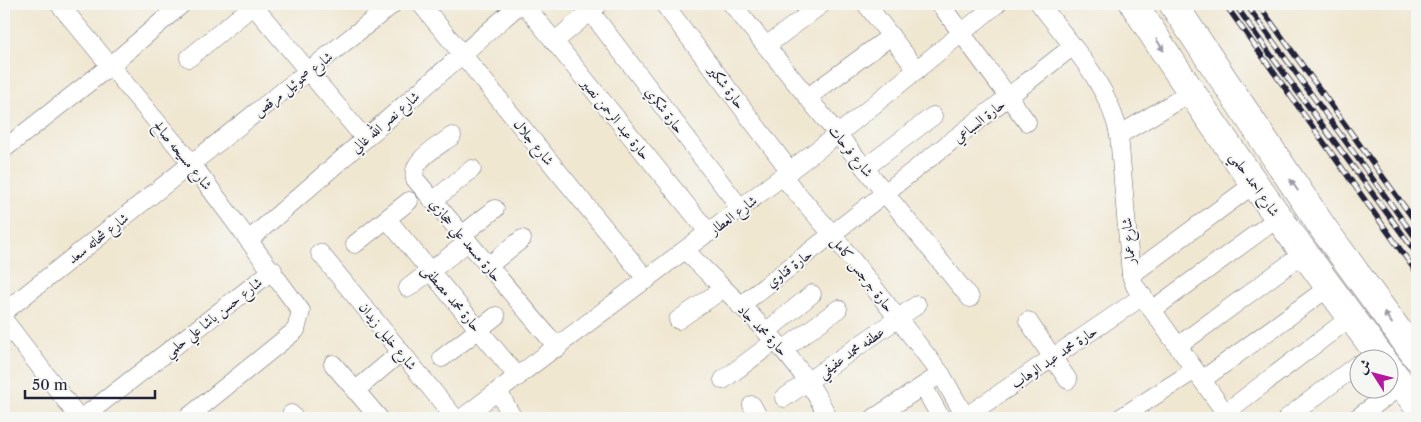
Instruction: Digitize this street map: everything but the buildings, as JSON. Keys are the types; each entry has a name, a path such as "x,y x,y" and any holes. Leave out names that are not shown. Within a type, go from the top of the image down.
{"main road":[{"name":"شارع احمد حلمي","path":"1134,4 1190,93 1351,317 1372,350"},
{"path":"1173,4 1322,228 1417,357"},
{"path":"1301,250 1322,228"}],"street":[{"name":"شارع مسيحه صالح","path":"59,4 192,164 273,270 301,311 296,330 187,418"},
{"path":"4,149 110,66 182,4"},
{"path":"189,58 253,4 308,73 365,139"},
{"name":"شارع صموئيل مرقص","path":"192,164 393,4"},
{"name":"شارع جلال","path":"421,4 647,280"},
{"name":"شارع نصر الله غالي","path":"249,240 522,4"},
{"name":"حارة عبد الرحمن نصير","path":"522,4 709,233"},
{"name":"حارة شكير","path":"664,4 786,174"},
{"name":"شارع فرحات","path":"732,4 970,298"},
{"path":"766,46 822,4"},
{"path":"866,4 917,70"},
{"path":"940,4 1027,122"},
{"name":"شارع العطار","path":"462,418 558,348 838,135 997,4"},
{"name":"شارع عمار","path":"1040,4 1108,97 1119,134 1131,275 1148,303 1227,416"},
{"path":"554,42 594,7"},
{"name":"حارة شكري","path":"594,7 741,209"},
{"path":"808,97 891,36"},
{"name":"حارة السباعي","path":"886,194 1072,48"},
{"path":"1119,134 1190,93"},
{"path":"865,168 933,116"},
{"name":"حارة مسعد علي حجازي","path":"452,136 419,162 414,170 415,180 558,348"},
{"name":"شارع شحاته سعد","path":"4,312 192,164"},
{"path":"433,201 472,169"},
{"name":"حارة جرجس كامل","path":"786,174 941,374 965,418"},
{"path":"1131,275 1254,184"},
{"name":"حارة قناوي","path":"740,306 886,194"},
{"path":"355,244 409,201"},
{"path":"408,288 430,271 495,209"},
{"name":"حارة محمد عبد الوهاب","path":"965,418 1053,358 1148,303 1278,218"},
{"name":"حارة محمد مصطفى","path":"387,219 518,377"},
{"path":"488,266 522,239"},
{"path":"1178,346 1301,250"},
{"name":"حارة محمد جاد","path":"686,251 775,341 807,382 828,418"},
{"name":"شارع خليل زيدان","path":"320,253 455,418"},
{"name":"شارع حسن باشا علي حلمي","path":"80,418 273,270"},
{"path":"1120,418 1198,375 1329,287"},
{"path":"678,320 723,289"},
{"path":"775,341 812,294"},
{"name":"عطفه محمد عفيفي","path":"784,398 917,305"},
{"path":"723,380 775,341 838,309"},
{"path":"442,358 496,316"},
{"path":"1227,416 1351,317"},
{"path":"4,320 80,418"},
{"path":"1028,321 1068,380"},
{"path":"355,390 401,352"},
{"path":"333,364 379,418"},
{"path":"874,418 892,413 923,386 941,374"},
{"path":"923,386 941,418"},
{"path":"1287,418 1348,388"},
{"path":"498,391 513,418"},
{"path":"1357,418 1367,400"}],"railway":[{"path":"1225,4 1417,273"},
{"path":"1235,4 1417,254"},
{"path":"1246,4 1417,240"},
{"path":"1258,4 1417,224"}]}
